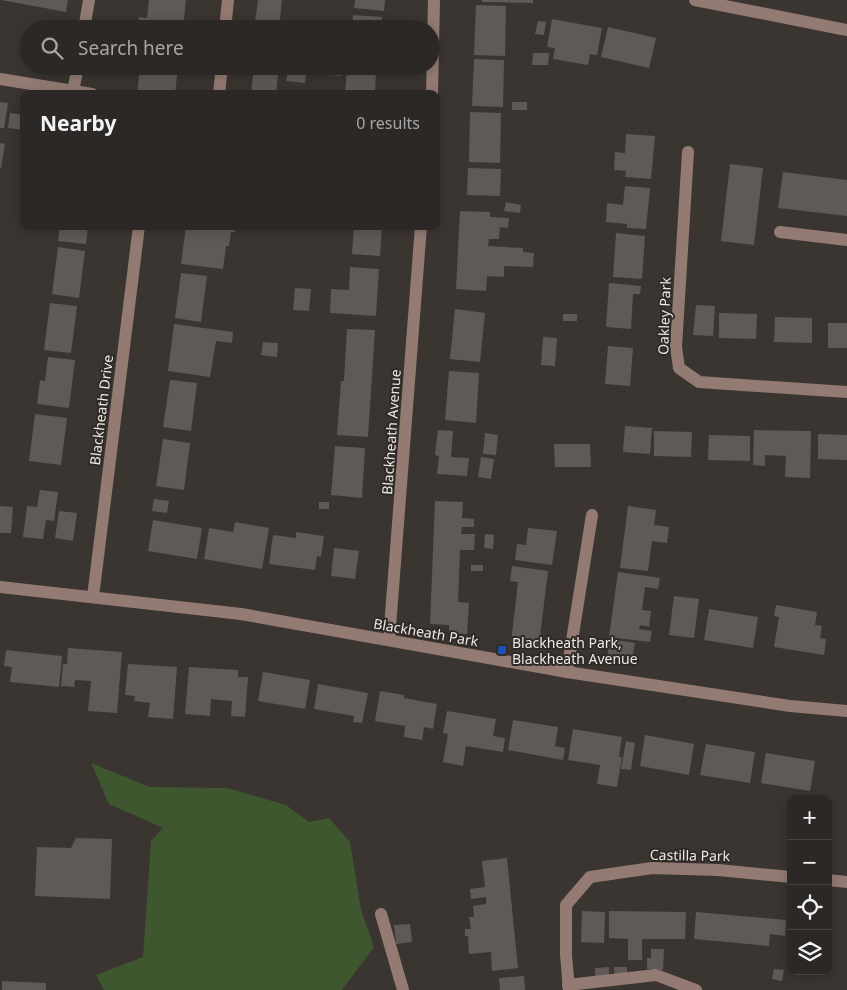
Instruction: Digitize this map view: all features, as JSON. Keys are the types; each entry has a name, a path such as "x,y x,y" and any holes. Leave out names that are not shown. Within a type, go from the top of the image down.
{"street":[{"path":"86,20 89,0"},
{"path":"226,20 228,0"},
{"path":"434,0 434,20"},
{"path":"695,0 847,30"},
{"path":"73,90 76,75"},
{"path":"219,90 221,75"},
{"path":"432,75 432,90"},
{"path":"0,80 66,90"},
{"name":"Oakley Park","path":"688,152 676,347 679,368 699,382 847,392"},
{"name":"Blackheath Drive","path":"93,597 139,230"},
{"name":"Blackheath Avenue","path":"389,640 421,230"},
{"path":"780,232 847,240"},
{"path":"567,672 592,514"},
{"name":"Blackheath Park","path":"0,587 241,614 567,672 790,706 847,711"},
{"name":"Castilla Park","path":"569,988 566,954 566,905 590,878 652,868 718,870 787,877"},
{"path":"832,880 847,882"},
{"path":"381,914 403,990"},
{"path":"569,988 656,976 696,990"}],"green space":[{"path":"91,763 150,787 227,788 286,805 309,822 329,818 350,842 361,910 374,947 342,990 104,990 96,975 143,957 151,841 163,828 109,804"}],"building":[{"path":"1,0 68,0 66,12"},
{"path":"149,0 186,0 184,20 139,20 139,17 147,18"},
{"path":"258,0 282,0 280,20 255,20"},
{"path":"355,0 385,0 384,11 354,8"},
{"path":"482,0 533,0 533,3 482,2"},
{"path":"476,5 506,6 505,56 474,55"},
{"path":"353,15 382,17 382,20 353,20"},
{"path":"552,19 602,28 597,55 590,54 588,65 553,59 555,48 547,47"},
{"path":"538,21 546,22 544,35 535,34"},
{"path":"608,27 656,38 649,68 601,57"},
{"path":"533,53 549,53 548,65 532,65"},
{"path":"474,59 504,60 503,107 472,106"},
{"path":"139,75 177,75 175,90 137,90"},
{"path":"253,75 278,75 276,90 251,90"},
{"path":"287,75 306,75 305,83 286,81"},
{"path":"346,75 376,75 375,90 345,90"},
{"path":"0,102 8,103 4,128 0,128"},
{"path":"512,102 527,102 527,110 512,110"},
{"path":"470,112 501,113 500,163 469,162"},
{"path":"10,113 20,114 20,130 8,128"},
{"path":"626,134 655,136 651,179 625,177 626,171 614,170 615,152 625,153"},
{"path":"0,143 5,144 1,168 0,168"},
{"path":"730,164 763,168 754,245 721,241"},
{"path":"468,168 501,169 500,196 467,195"},
{"path":"783,172 847,180 847,216 778,208"},
{"path":"625,186 650,188 646,229 627,228 627,224 606,222 607,203 623,205"},
{"path":"506,202 521,205 520,213 504,211"},
{"path":"460,211 490,212 490,217 509,218 508,228 500,227 499,239 489,239 488,246 523,248 523,252 534,253 533,267 504,266 504,277 487,276 486,291 456,289"},
{"path":"59,230 88,230 86,244 58,241"},
{"path":"185,230 235,230 235,232 231,232 229,246 226,246 223,269 181,264"},
{"path":"354,230 382,230 380,256 352,254"},
{"path":"616,233 645,236 642,279 613,277"},
{"path":"58,247 85,251 79,298 52,294"},
{"path":"350,267 379,269 376,316 330,313 331,289 349,290"},
{"path":"181,273 207,276 201,322 175,318"},
{"path":"609,283 641,286 640,294 633,294 631,329 606,327"},
{"path":"295,288 311,289 309,311 293,310"},
{"path":"50,303 77,306 71,353 44,350"},
{"path":"696,305 715,306 713,336 693,335"},
{"path":"455,309 485,313 480,362 450,359"},
{"path":"719,313 757,314 756,339 719,338"},
{"path":"563,314 577,314 577,321 563,321"},
{"path":"775,317 812,318 812,343 774,342"},
{"path":"828,323 847,323 847,348 828,348"},
{"path":"174,324 233,332 232,343 216,341 210,377 168,371"},
{"path":"347,329 375,330 368,437 337,435 341,381 344,381"},
{"path":"543,337 557,338 555,366 541,365"},
{"path":"263,342 278,343 277,357 261,355"},
{"path":"608,346 633,348 630,386 605,384"},
{"path":"48,357 75,360 69,408 37,404 40,380 45,381"},
{"path":"449,371 479,373 476,423 445,420"},
{"path":"170,380 197,383 191,431 163,427"},
{"path":"35,414 67,418 61,465 29,461"},
{"path":"625,426 652,428 650,454 623,452"},
{"path":"438,430 453,431 451,457 469,458 467,476 437,474 439,456 435,455"},
{"path":"754,430 811,431 810,478 785,477 786,456 765,455 765,466 753,465"},
{"path":"654,431 692,432 691,457 654,456"},
{"path":"485,433 498,435 496,455 483,454"},
{"path":"818,434 847,435 847,460 818,459"},
{"path":"709,435 750,436 750,461 708,460"},
{"path":"163,439 190,443 184,490 156,486"},
{"path":"554,444 590,444 591,467 555,467"},
{"path":"335,446 365,448 362,498 331,495"},
{"path":"481,457 494,459 491,479 478,477"},
{"path":"40,490 58,492 54,521 46,520 43,539 23,537 27,506 37,507"},
{"path":"154,499 169,501 167,513 152,511"},
{"path":"435,501 463,502 462,518 474,519 474,527 462,527 461,534 475,534 474,550 460,550 458,602 469,603 467,634 449,633 449,625 430,624"},
{"path":"319,502 329,502 329,509 319,509"},
{"path":"0,506 13,507 11,533 0,533"},
{"path":"628,506 656,510 654,525 669,527 667,543 652,541 648,571 620,568"},
{"path":"59,511 77,513 73,541 55,538"},
{"path":"153,520 202,528 197,559 148,551"},
{"path":"235,522 269,528 262,569 204,559 209,528 233,532"},
{"path":"528,528 557,531 552,565 515,560 517,544 526,545"},
{"path":"296,532 324,536 321,557 317,556 315,570 269,564 273,535 296,538"},
{"path":"485,534 494,535 493,549 484,548"},
{"path":"334,548 359,551 355,579 331,576"},
{"path":"471,565 483,565 483,571 471,571"},
{"path":"512,566 548,571 539,645 511,642 518,582 510,581"},
{"path":"618,572 660,578 658,589 645,587 642,610 651,611 649,627 640,625 639,629 652,631 650,642 609,637"},
{"path":"674,596 699,599 694,638 669,635"},
{"path":"776,605 817,612 815,625 822,626 820,638 826,639 824,655 774,647 779,617 774,616"},
{"path":"709,609 758,617 753,648 704,640"},
{"path":"610,639 635,643 632,660 607,657"},
{"path":"68,648 122,652 117,713 88,711 91,681 75,680 74,687 61,686 63,664 67,664"},
{"path":"6,650 62,656 59,687 10,682 12,667 4,666"},
{"path":"128,664 177,667 173,719 148,717 150,703 134,701 135,696 125,695"},
{"path":"189,667 238,670 238,677 248,677 245,717 231,716 232,701 211,699 210,716 185,714"},
{"path":"263,672 310,680 305,709 258,701"},
{"path":"318,684 368,693 362,723 353,722 354,716 314,709"},
{"path":"380,691 437,704 433,729 424,727 422,740 404,737 405,726 375,721"},
{"path":"447,711 496,719 493,736 505,738 503,752 466,746 463,766 443,762 448,734 443,733"},
{"path":"513,720 558,727 555,746 565,748 563,760 508,750"},
{"path":"573,729 622,737 619,757 622,757 617,787 597,784 600,765 568,760"},
{"path":"645,735 694,744 689,775 640,766"},
{"path":"626,741 635,743 631,770 621,769"},
{"path":"706,744 755,752 750,783 700,775"},
{"path":"766,753 815,761 810,791 761,783"},
{"path":"76,838 112,839 110,899 35,896 37,847 71,848"},
{"path":"507,858 518,968 492,971 491,952 469,954 468,936 465,936 465,929 471,929 469,917 474,917 473,906 486,904 486,897 471,899 470,889 485,887 482,861"},
{"path":"582,911 605,912 604,943 581,942"},
{"path":"609,911 686,912 685,939 642,939 642,960 628,960 628,939 609,938"},
{"path":"696,912 786,920 785,936 770,934 769,946 694,939"},
{"path":"410,924 412,942 396,944 394,925"},
{"path":"651,949 664,949 663,970 647,969 647,958 651,958"},
{"path":"609,967 609,977 595,978 595,968"},
{"path":"614,967 627,967 627,975 615,976"},
{"path":"774,969 784,970 782,981 772,979"},
{"path":"524,976 525,990 500,990 499,978"},
{"path":"2,981 46,983 46,990 2,990"}],"place":[{"name":"Blackheath Park, Blackheath Avenue","path":"502,650"}]}
